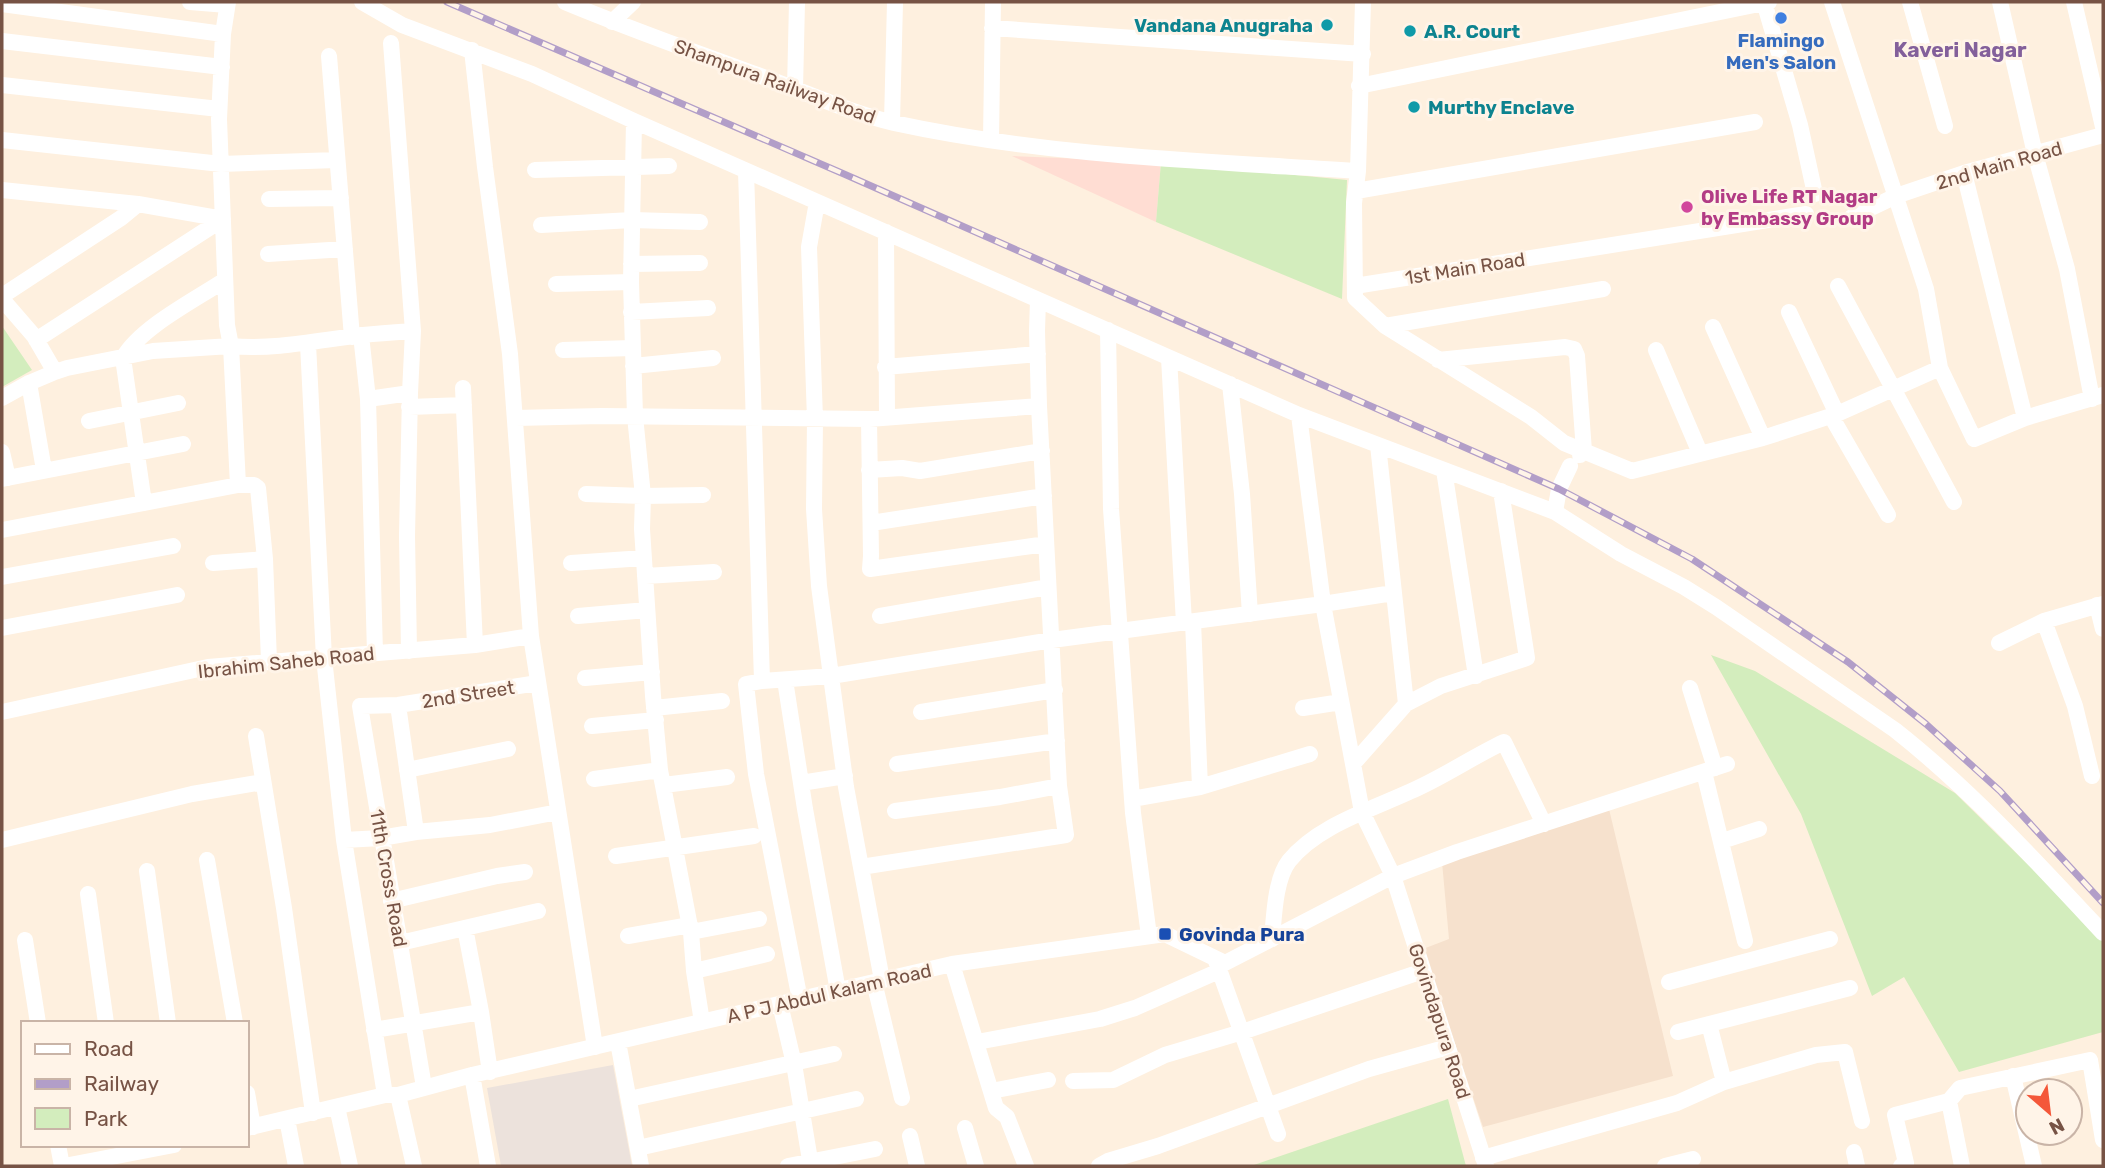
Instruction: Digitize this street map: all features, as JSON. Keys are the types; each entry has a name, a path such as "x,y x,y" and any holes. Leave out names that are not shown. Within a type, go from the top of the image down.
{"street":[{"path":"190,2 228,3 223,34 219,109 227,325 231,346 238,485"},
{"path":"362,2 402,24 532,74 1299,415 1555,512 1620,554 1716,607 1895,730 1999,824 2103,933"},
{"name":"Shampura Railway Road","path":"565,2 604,13 795,89 892,122 991,141 1158,159 1358,171"},
{"path":"604,13 633,2"},
{"path":"795,89 797,2"},
{"path":"892,122 895,2"},
{"path":"991,141 993,2"},
{"path":"1363,2 1358,171 1354,203 1355,298 1385,326 1531,417 1564,443 1632,471 1762,438 1834,415 1940,369"},
{"path":"1359,86 1766,2 1800,125 1815,194"},
{"path":"1832,2 1926,289 1940,369 1974,439 2025,418 2098,397 2035,154 2000,2"},
{"path":"1910,2 1945,126"},
{"path":"2074,2 2103,127"},
{"path":"2,4 20,4 223,34"},
{"path":"992,28 1363,54"},
{"path":"2,41 222,66"},
{"path":"391,43 413,331 407,536 409,651"},
{"path":"472,50 510,354 531,636 595,1047"},
{"path":"329,56 345,249 368,399 375,653"},
{"path":"2,85 219,109"},
{"path":"634,121 631,312 635,416 643,496 642,529 647,610 662,777 690,929 702,1022"},
{"path":"1356,191 1755,122"},
{"name":"2nd Main Road","path":"1852,217 1896,196 1964,173 2103,135"},
{"path":"2,140 221,164 338,160"},
{"path":"535,170 669,166"},
{"path":"746,171 762,681"},
{"path":"1964,173 2025,418"},
{"path":"2,190 138,204 223,219"},
{"path":"269,199 341,198"},
{"path":"817,202 809,247 815,419 814,509 819,586 845,776 878,981 902,1098"},
{"path":"55,372 36,340 2,297 138,204"},
{"name":"1st Main Road","path":"1355,286 1806,214"},
{"path":"36,340 223,219"},
{"path":"541,226 632,220 700,222"},
{"path":"886,232 887,417"},
{"path":"268,254 345,249"},
{"path":"631,264 700,263"},
{"path":"144,502 123,358 142,334 225,280"},
{"path":"556,285 631,282"},
{"path":"1838,286 1954,502"},
{"path":"1385,326 1603,289"},
{"path":"861,867 1066,835 1059,786 1048,587 1039,406 1038,300"},
{"path":"631,312 708,308"},
{"path":"1789,312 1834,415 1888,515"},
{"path":"1713,327 1762,438"},
{"path":"1108,330 1111,509 1132,799 1149,936"},
{"path":"2,398 29,383 67,368 153,351 308,344 413,331"},
{"path":"308,344 324,658 344,840 374,1030 414,1166"},
{"path":"1438,360 1565,347 1574,349 1577,356 1584,451 1570,466 1559,489 1555,512"},
{"path":"563,350 632,348"},
{"path":"1656,350 1700,453"},
{"path":"885,367 1038,354"},
{"path":"633,366 713,358"},
{"path":"1169,358 1200,788"},
{"path":"29,383 44,471"},
{"path":"1230,384 1242,494 1250,614"},
{"path":"463,388 475,645"},
{"path":"368,399 464,405"},
{"path":"89,421 178,403"},
{"path":"515,418 635,416 869,419 1039,406"},
{"name":"Govindapura Road","path":"1299,415 1323,604 1362,812 1393,876 1485,1162"},
{"path":"869,419 870,569 1046,544"},
{"path":"1564,443 1570,466"},
{"path":"2,452 5,478 183,444"},
{"path":"1378,445 1406,704"},
{"path":"869,470 902,468 920,471 1042,452"},
{"path":"1444,470 1476,676"},
{"path":"2,530 238,485 254,485 258,488 265,559 269,661"},
{"path":"1353,764 1406,704 1441,686 1527,658 1501,491"},
{"path":"586,494 703,495"},
{"path":"871,523 1044,496"},
{"path":"2,577 173,546"},
{"path":"571,563 644,558"},
{"path":"213,563 265,559"},
{"path":"645,576 713,572"},
{"path":"880,617 1048,587"},
{"path":"800,1000 756,775 746,684 831,676 1052,640 1393,593"},
{"path":"2,628 177,595"},
{"path":"1999,643 2044,621 2100,604 2103,629"},
{"path":"578,616 647,610"},
{"path":"2044,621 2075,706 2092,776"},
{"name":"Ibrahim Saheb Road","path":"2,712 208,667 475,645 531,636"},
{"path":"585,678 652,672"},
{"path":"785,680 838,991"},
{"name":"2nd Street","path":"398,705 538,683"},
{"path":"1690,688 1716,768 1722,841 1745,940"},
{"path":"921,712 1055,690"},
{"path":"592,726 722,701"},
{"path":"1303,708 1341,702"},
{"path":"398,705 416,832"},
{"name":"11th Cross Road","path":"398,705 360,706 424,1087"},
{"path":"256,736 313,1113"},
{"path":"897,764 1057,741"},
{"path":"1272,939 1276,893 1288,863 1314,838 1362,812 1411,792 1504,741 1544,824"},
{"path":"407,770 508,749"},
{"path":"1132,799 1200,788 1310,754"},
{"path":"977,1042 1135,1008 1393,876 1457,852 1716,768"},
{"path":"801,783 845,776"},
{"path":"594,779 727,777"},
{"path":"2,840 192,794 263,782"},
{"path":"895,811 1059,786"},
{"path":"344,840 489,825 558,812"},
{"path":"1722,841 1759,829"},
{"path":"616,856 754,836"},
{"path":"207,860 235,1021"},
{"path":"147,871 168,1021"},
{"path":"391,901 525,872"},
{"path":"88,894 106,1021"},
{"path":"400,943 538,911"},
{"path":"628,936 759,919"},
{"path":"465,928 490,1072"},
{"name":"A P J Abdul Kalam Road","path":"250,1128 952,964 1165,934 1217,965"},
{"path":"1669,982 1830,939"},
{"path":"25,940 38,1021"},
{"path":"694,971 767,954"},
{"path":"952,964 996,1108 1007,1117 1026,1166"},
{"path":"1217,965 1278,1134"},
{"path":"1073,1081 1113,1080 1165,1055 1423,971"},
{"path":"1678,1032 1850,988"},
{"path":"780,1004 794,1064 810,1164"},
{"path":"374,1030 481,1012"},
{"path":"1709,1024 1724,1082"},
{"path":"618,1042 641,1166"},
{"path":"1099,1166 1108,1161 1141,1159 1268,1104 1369,1069 1448,1046"},
{"path":"1485,1162 1677,1103 1724,1082 1816,1055 1845,1052 1862,1121"},
{"path":"629,1099 834,1054"},
{"path":"1900,1166 1906,1163 1906,1155 1895,1115 1949,1101 1960,1088 2090,1060 2103,1140"},
{"path":"472,1075 488,1166"},
{"path":"2013,1076 2034,1166"},
{"path":"991,1091 1048,1080"},
{"path":"638,1148 856,1099"},
{"path":"1949,1101 1962,1166"},
{"path":"248,1105 250,1128"},
{"path":"337,1107 350,1166"},
{"path":"287,1119 296,1166"},
{"path":"965,1128 976,1166"},
{"path":"910,1136 917,1166"},
{"path":"58,1147 63,1166 124,1150 145,1159 170,1147"},
{"path":"788,1166 810,1164 875,1149"},
{"path":"1665,1166 1693,1159"}],"shaded area":[{"path":"1012,156 1161,162 1156,222"},
{"path":"1609,809 1673,1076 1483,1127 1423,949 1449,939 1442,862"},
{"path":"613,1065 632,1166 501,1166 487,1088"}],"green space":[{"path":"1161,162 1347,180 1342,299 1156,222"},
{"path":"2,326 32,370 2,387"},
{"path":"1711,655 1755,671 1955,793 2103,938 2103,1032 1959,1072 1904,977 1872,996 1801,814"},
{"path":"1448,1099 1466,1166 1251,1166"}],"railway":[{"path":"447,2 1559,489 1692,559 1848,662 1926,724 2000,791 2103,903"}],"place":[{"name":"Flamingo Men's Salon","path":"1781,18"},
{"name":"Vandana Anugraha","path":"1327,25"},
{"name":"A.R. Court","path":"1410,31"},
{"name":"Murthy Enclave","path":"1414,107"},
{"name":"Olive Life RT Nagar by Embassy Group","path":"1687,207"},
{"name":"Govinda Pura","path":"1165,934"}],"district":[{"name":"Kaveri Nagar","path":"1960,50"}]}
